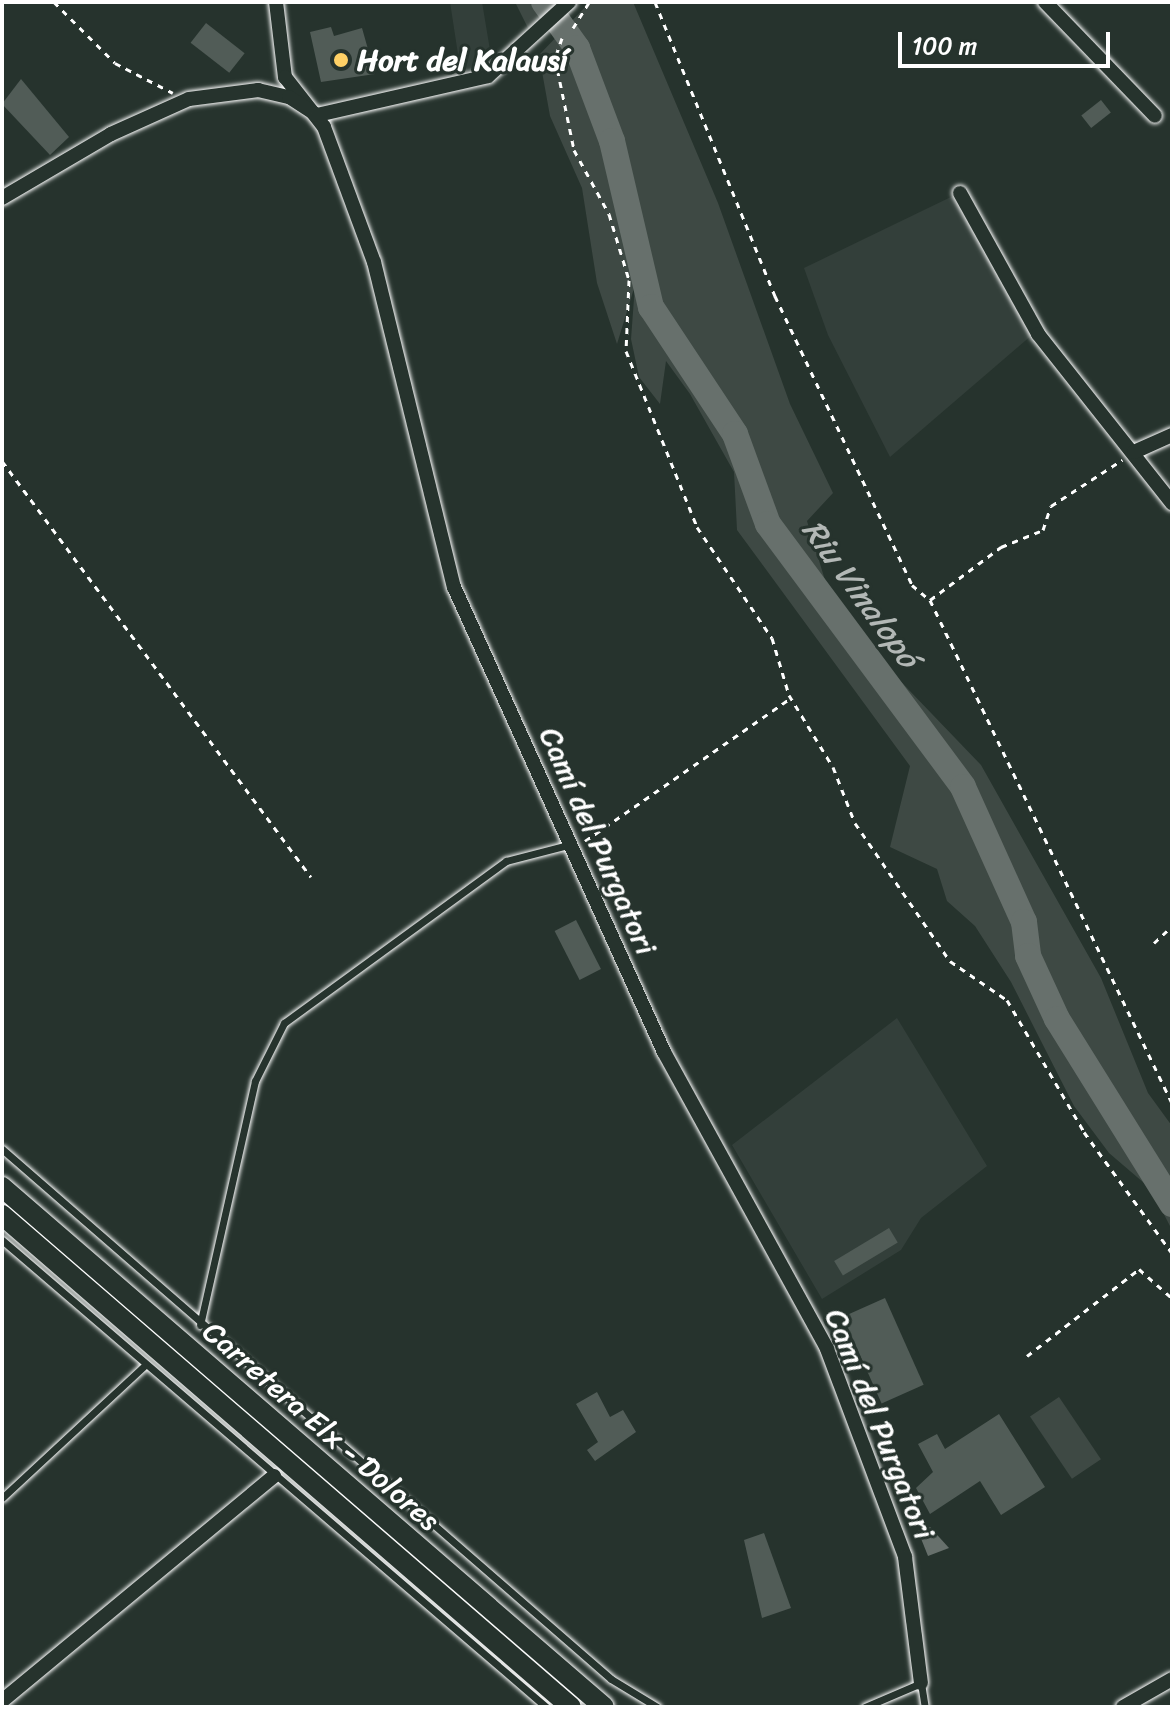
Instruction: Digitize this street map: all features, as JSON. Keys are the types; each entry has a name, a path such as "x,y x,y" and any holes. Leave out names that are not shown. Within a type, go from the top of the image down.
{"main road":[{"name":"Carretera Elx - Dolores","path":"2,1187 604,1707"},
{"name":"Carretera Elx - Dolores","path":"2,1215 571,1707"}],"street":[{"name":"Camí del Purgatori","path":"276,2 285,77 317,115 374,262 454,587 664,1052 776,1249 865,1438 911,1580 921,1683"},
{"path":"2,198 183,102 258,90 289,97 317,115 488,76 537,35 569,2"},
{"path":"1045,2 1155,116"},
{"path":"960,193 1038,334 1172,503"},
{"path":"1134,452 1172,435"},
{"path":"2,1701 274,1476"},
{"path":"1123,1707 1172,1679"}],"lane":[{"path":"200,1325 255,1081 284,1023 506,861 568,845"},
{"path":"2,1149 200,1325 611,1679 657,1707"},
{"path":"2,1240 546,1707"},
{"path":"2,1498 145,1365"},
{"path":"865,1707 921,1683 925,1707"}],"path":[{"path":"54,2 115,63 183,102"},
{"path":"573,28 589,2"},
{"path":"655,2 788,324 912,585 930,600 1172,1103"},
{"path":"562,38 555,58 574,150 609,214 629,280 626,351 637,390 711,556 772,638 791,698 833,767 855,823 932,939 963,974 1007,1000 1084,1132 1172,1253"},
{"path":"930,600 1001,547 1043,530 1051,506 1134,452"},
{"path":"2,461 311,877"},
{"path":"568,845 596,839 791,698"},
{"path":"1154,943 1172,926"},
{"path":"1027,1356 1139,1269 1172,1298"}],"shaded area":[{"path":"450,2 482,2 490,50 500,55 461,74"},
{"path":"515,2 557,2 529,30"},
{"path":"590,2 633,2 718,203 790,404 833,493 807,521 835,613 981,765 1101,978 1148,1093 1172,1126 1172,1230 1151,1189 1109,1153 1074,1106 1011,982 975,926 947,901 937,869 890,847 910,766 737,530 734,472 690,394 666,361 660,404 639,377 631,339 635,285 617,344 597,283 582,188 550,116 539,55"},
{"path":"953,196 1032,335 890,457 828,335 804,268"},
{"path":"897,1018 987,1166 921,1218 901,1250 822,1299 732,1145"},
{"path":"1059,1397 1101,1459 1072,1479 1030,1417"},
{"path":"930,1527 949,1548 928,1556 918,1531"}],"building":[{"path":"206,23 245,53 229,73 191,43"},
{"path":"331,27 334,36 362,28 375,74 321,82 310,32"},
{"path":"21,79 69,137 50,155 2,104"},
{"path":"1101,100 1111,113 1091,128 1081,115"},
{"path":"576,920 601,969 580,980 555,931"},
{"path":"889,1228 898,1243 843,1276 834,1261"},
{"path":"885,1298 924,1385 882,1403 843,1317"},
{"path":"597,1392 610,1417 623,1410 636,1432 595,1461 587,1450 598,1442 576,1404"},
{"path":"999,1414 1045,1487 1001,1515 980,1481 930,1514 916,1488 933,1472 918,1444 937,1434 945,1449"},
{"path":"764,1533 791,1608 762,1618 744,1540"}],"waterway":[{"name":"Riu Vinalopó","path":"544,2 577,48 612,141 651,307 735,434 768,524 963,787 1024,922 1028,956 1057,1019 1172,1204"}],"place":[{"name":"Hort del Kalausí","path":"341,60"}]}
